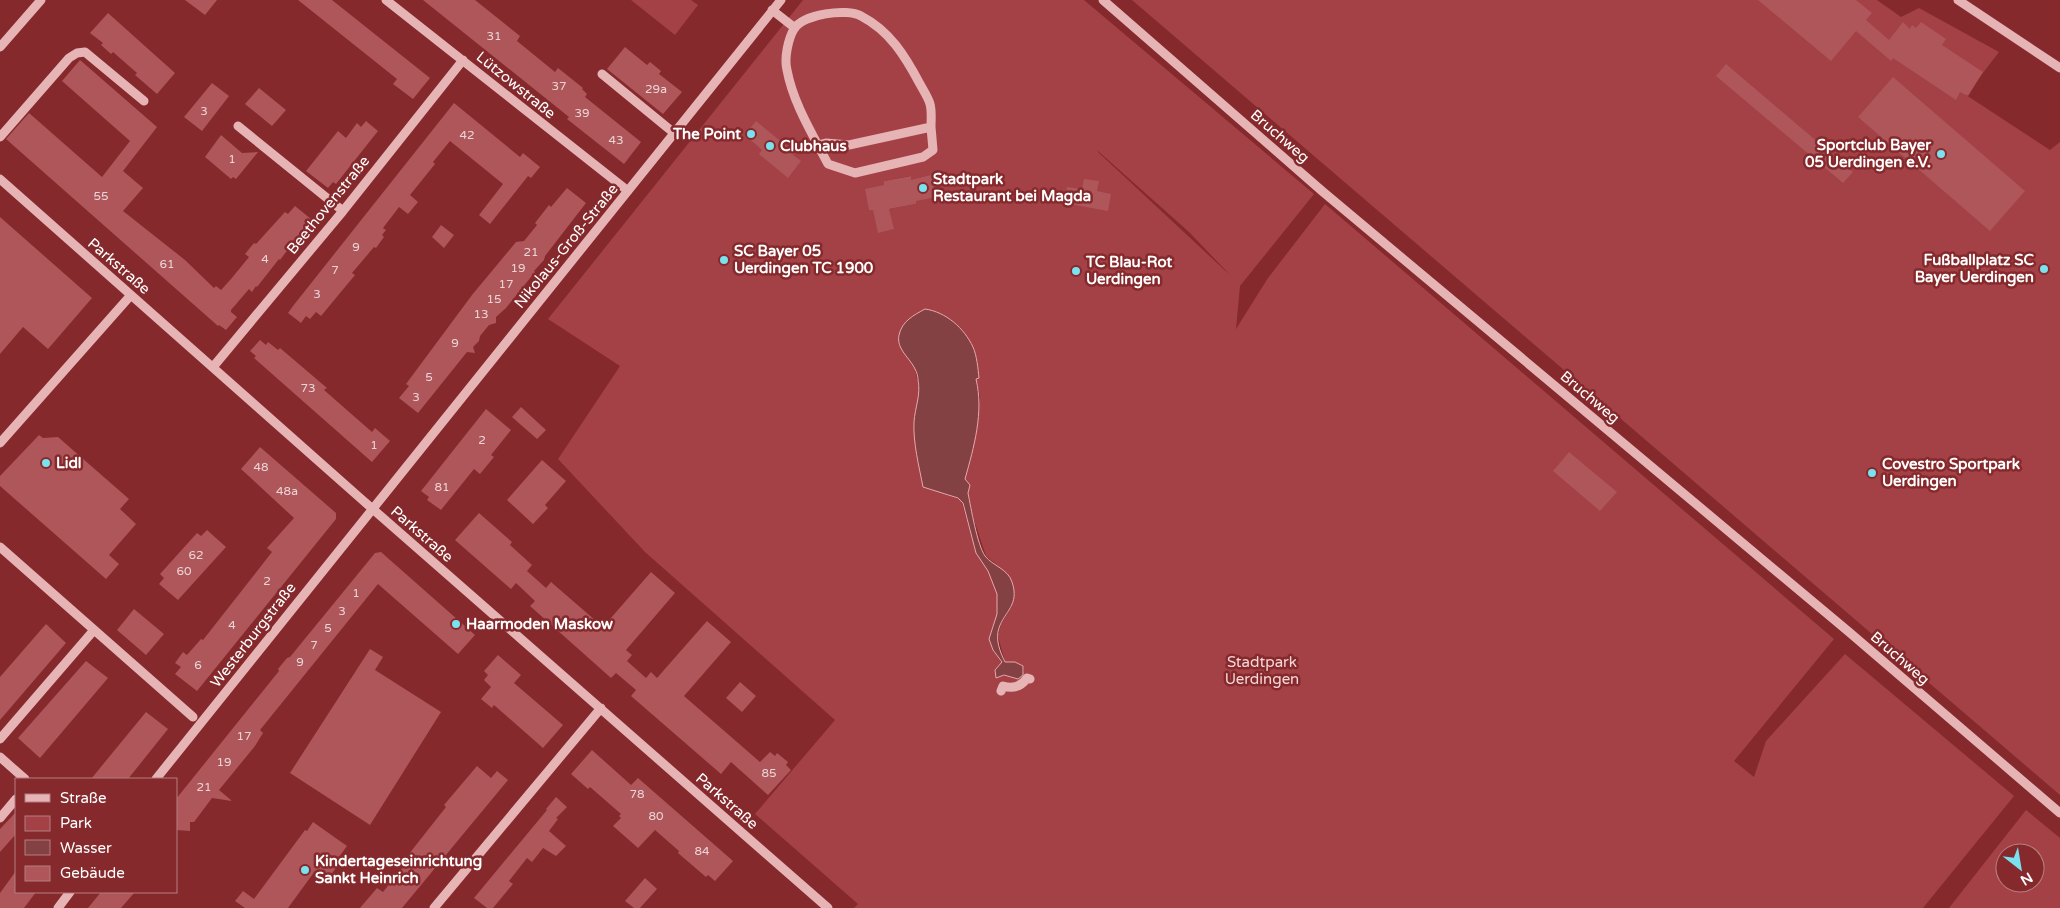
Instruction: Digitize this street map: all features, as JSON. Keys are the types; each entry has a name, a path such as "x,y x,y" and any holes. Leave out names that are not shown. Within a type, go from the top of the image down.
{"street":[{"path":"0,47 41,0"},
{"name":"Lützowstraße","path":"386,0 628,191"},
{"name":"Nikolaus-Groß-Straße","path":"372,508 780,0"},
{"name":"Bruchweg","path":"1103,0 1322,190 1841,625 2060,813"},
{"path":"1958,0 2060,68"},
{"path":"772,10 795,28"},
{"path":"843,11 861,15 894,40 908,61 930,104 933,150 923,157 855,173 828,164 795,97 786,68 789,44 795,28 809,19 843,11"},
{"path":"0,137 69,58 77,53 85,52 96,59 144,101"},
{"name":"Beethovenstraße","path":"213,367 343,211 463,60"},
{"path":"602,74 674,133"},
{"path":"238,126 343,211"},
{"path":"818,145 826,143 849,145 931,127"},
{"name":"Parkstraße","path":"0,179 601,708 818,905 828,908"},
{"path":"0,443 131,295"},
{"name":"Westerburgstraße","path":"157,778 372,508"},
{"path":"0,547 193,717"},
{"path":"0,739 94,630"},
{"path":"1001,692 1003,686 1016,687 1023,684 1027,678 1030,679"},
{"path":"434,908 601,708"},
{"path":"0,757 24,778"},
{"path":"0,818 15,800"},
{"path":"58,908 69,893"}],"green space":[{"path":"631,0 691,0 698,5 675,35"},
{"name":"Stadtpark Uerdingen","path":"803,0 1084,0 1314,194 1240,286 1236,329 1268,278 1325,204 1834,639 1734,761 1754,777 1766,741 1845,654 2014,796 1923,908 854,908 858,904 755,814 835,720 645,552 558,459 620,366 548,319","holes":["1098,152 1189,232 1231,276","910,176 916,204 889,209 884,181","915,368 979,378 976,379 980,397 975,436 965,479 970,485 968,493 973,517 986,556 1004,571 1013,583 1012,606 1001,624 998,636 1005,662 1015,662 1023,666 1024,672 1009,676 998,676 995,670 1002,663 993,650 989,639 997,614 997,594 988,571 976,553 961,500 923,486 916,448 914,421 920,396"]},
{"name":"Covestro Sportpark Uerdingen","path":"1132,0 1877,0 1901,17 1919,8 1999,52 1966,95 2050,150 2060,142 2060,795"},
{"path":"2026,810 2060,838 2060,908 1949,908 1995,849 1995,893 2045,893 2045,843 2000,843"}],"water":[{"path":"925,309 947,317 954,322 965,333 975,354 979,378 976,379 979,404 978,417 975,442 965,479 970,485 968,493 982,550 985,556 1004,571 1012,582 1014,590 1013,602 1001,622 998,641 1005,662 1015,662 1023,666 1023,675 1018,679 1004,675 996,678 995,670 1002,662 993,650 989,639 997,614 997,594 988,571 976,553 963,503 958,498 923,487 914,438 919,391 918,376 913,365 901,349 899,335 906,322"}],"building":[{"path":"185,0 217,0 205,15"},
{"path":"298,0 332,0 430,78 413,99 393,84 397,79"},
{"path":"423,0 475,0 520,36 517,41 555,72 558,68 583,88 587,94 585,97 641,142 624,164 567,119 569,117"},
{"path":"1758,0 1856,0 1872,13 1866,20 1889,40 1903,22 1910,29 1912,25 1916,28 1921,22 1946,39 1942,45 1983,72 1968,96 1960,92 1956,100 1893,58 1891,61 1856,31 1831,61"},
{"path":"108,13 175,73 157,94 135,75 137,73 113,52 111,54 101,45 103,43 90,33"},
{"path":"625,47 647,65 650,62 661,71 659,74 682,92 663,114 607,69"},
{"path":"80,60 157,127 123,171 143,188 123,211 185,260 214,288 216,286 221,290 249,257 245,254 254,243 256,244 285,212 288,214 295,206 311,219 257,287 252,292 249,289 231,310 237,317 226,330 218,326 6,139 29,113 102,177 130,141 62,81"},
{"path":"1726,64 1853,172 1843,183 1716,76"},
{"name":"Sportclub Bayer 05 Uerdingen e.V.","path":"1893,77 2025,191 1990,231 1858,117"},
{"path":"212,83 229,96 202,131 184,117"},
{"path":"259,88 286,110 272,126 245,104"},
{"path":"454,103 520,157 523,153 540,167 531,178 528,176 490,224 479,215 503,184 450,141 433,162 435,164 410,195 418,202 408,214 399,207 383,228 386,230 382,235 384,237 352,273 355,275 321,316 316,312 310,319 306,316 301,323 288,313"},
{"path":"366,121 378,131 336,184 333,182 328,188 306,171 338,131 346,138 357,123 361,127"},
{"name":"Clubhaus","path":"756,121 795,153 793,155 801,161 788,178 759,154 762,150 745,135"},
{"path":"221,135 242,153 258,152 236,179 233,177 231,179 205,157"},
{"path":"931,175 936,197 916,201 916,204 889,209 894,229 878,233 873,210 869,210 865,189 884,185 884,181 911,176 911,180"},
{"path":"1084,179 1099,181 1097,191 1111,194 1108,211 1064,203 1067,187 1082,189"},
{"path":"567,188 586,203 535,272 506,308 496,317 496,323 489,325 480,336 479,341 473,347 475,353 467,352 418,413 399,398 409,386 406,384 472,295 516,242 524,241 537,225 535,223 549,205 551,207"},
{"path":"0,217 92,298 48,349 23,327 0,354"},
{"path":"441,225 454,235 444,248 432,237"},
{"path":"260,340 266,345 268,342 278,350 280,348 327,388 324,390 372,432 375,428 390,441 372,462 254,358 256,356 250,351"},
{"path":"521,407 546,430 537,439 512,417"},
{"path":"486,409 511,430 491,455 494,457 480,474 474,469 441,510 427,500 429,497 421,491"},
{"path":"39,435 43,438 58,437 129,499 120,509 136,524 109,555 119,564 106,579 0,486 0,476"},
{"path":"260,447 336,513 336,519 197,691 175,674 181,667 175,663 183,652 187,655 201,639 203,640 272,552 267,548 294,518 241,469"},
{"path":"1569,452 1617,492 1600,511 1553,471"},
{"path":"542,460 566,481 545,505 548,508 533,524 507,500"},
{"path":"479,513 512,542 510,545 532,565 527,571 546,588 551,582 603,627 651,572 675,593 626,650 632,655 627,661 646,678 651,672 657,678 707,621 731,642 684,696 760,762 770,752 775,756 777,753 788,762 786,765 791,770 768,795 731,762 721,774 631,696 636,690 616,673 611,678 530,606 535,601 516,583 511,589 455,540"},
{"path":"207,530 226,547 178,600 159,584 164,578 160,574 197,533 201,536"},
{"path":"381,552 475,635 458,654 378,584 260,730 263,733 255,746 219,790 232,801 212,798 194,822 190,822 190,831 178,830 178,797 279,671 278,669 290,657 375,553"},
{"path":"134,609 164,634 146,655 117,630"},
{"path":"46,624 66,643 0,720 0,677"},
{"path":"370,649 383,657 375,670 441,712 370,825 290,773"},
{"path":"498,655 521,675 514,683 563,725 543,748 494,705 492,708 481,699 491,687 484,680 488,675 484,671"},
{"path":"86,661 108,678 40,758 18,738"},
{"path":"740,682 756,696 742,712 726,698"},
{"path":"146,712 168,729 129,778 92,778"},
{"path":"592,750 631,785 638,778 733,861 715,881 708,875 706,877 655,830 638,848 613,826 621,818 619,816 621,814 590,787 588,789 571,774"},
{"path":"477,766 491,778 497,771 508,780 402,908 360,908 377,888 383,892 404,866 401,864 446,807 444,805"},
{"path":"556,797 567,807 556,818 558,819 549,831 566,846 556,856 543,848 532,862 527,858 509,881 513,884 493,908 487,908 474,898"},
{"path":"15,813 15,835 0,852 0,829"},
{"name":"Kindertageseinrichtung Sankt Heinrich","path":"313,822 347,846 333,865 336,868 327,880 315,871 288,908 245,908 235,901 243,891 254,899"},
{"path":"15,872 15,893 35,893 24,908 0,908 0,893"},
{"path":"645,878 657,889 640,908 634,908 625,901"},
{"path":"100,893 134,893 121,908 88,908"}],"place":[{"name":"The Point","path":"751,134"},
{"name":"Clubhaus","path":"770,146"},
{"name":"Sportclub Bayer 05 Uerdingen e.V.","path":"1941,154"},
{"name":"Stadtpark Restaurant bei Magda","path":"923,188"},
{"name":"SC Bayer 05 Uerdingen TC 1900","path":"724,260"},
{"name":"Fußballplatz SC Bayer Uerdingen","path":"2044,269"},
{"name":"TC Blau-Rot Uerdingen","path":"1076,271"},
{"name":"Lidl","path":"46,463"},
{"name":"Covestro Sportpark Uerdingen","path":"1872,473"},
{"name":"Haarmoden Maskow","path":"456,624"},
{"name":"Kindertageseinrichtung Sankt Heinrich","path":"305,870"}]}
